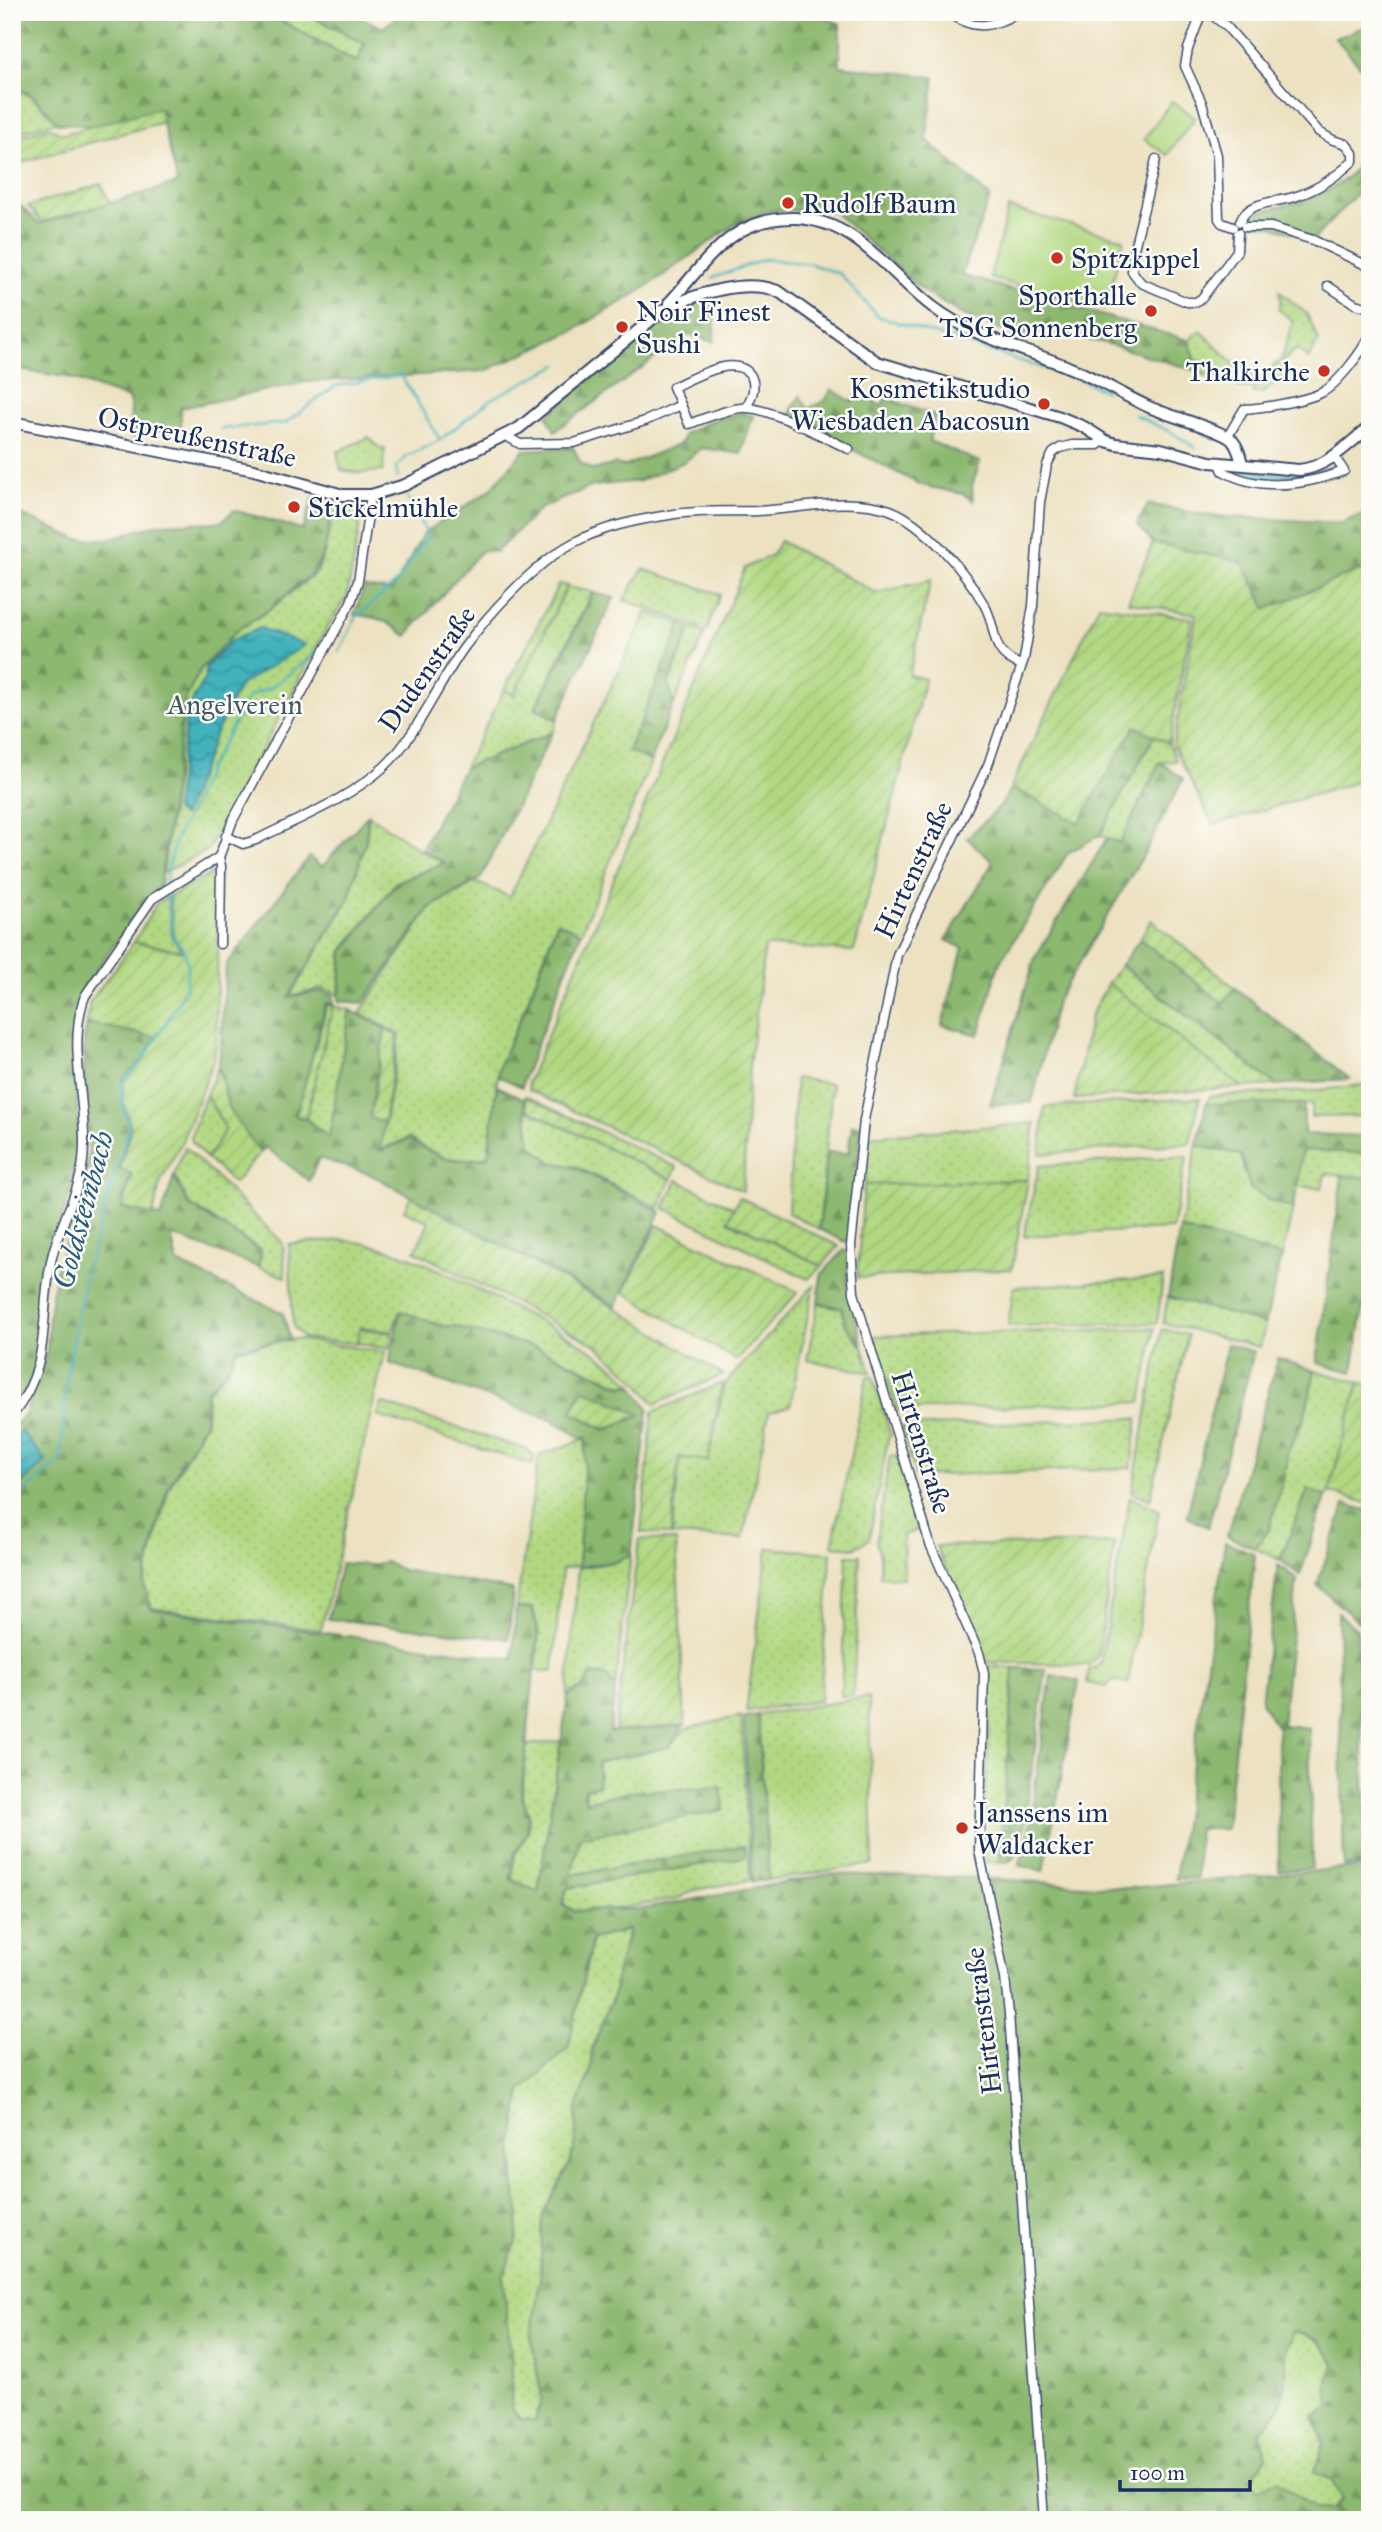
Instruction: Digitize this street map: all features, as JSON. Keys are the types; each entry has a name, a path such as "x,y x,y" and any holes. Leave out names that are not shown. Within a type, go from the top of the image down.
{"main road":[{"path":"662,311 722,243 749,226 782,218 816,221 853,236 922,298 955,322 1089,376 1158,411 1228,436 1237,448 1242,464"},
{"path":"695,275 698,285 706,292"},
{"path":"662,311 706,292 757,286 775,290 877,362 1060,417 1084,426 1104,440 1122,446 1161,450 1219,462 1299,470 1319,465 1334,456 1370,427"},
{"name":"Ostpreußenstraße","path":"12,422 254,470 343,495 371,495 405,485 506,436 534,417 662,311"}],"street":[{"path":"949,12 976,26 993,25 1021,12"},
{"path":"1202,12 1188,48 1185,66 1202,103 1217,155 1219,219 1222,223 1239,227 1271,227 1313,240 1370,267"},
{"path":"1156,159 1133,253 1132,271 1141,283 1187,302 1196,302 1202,298 1237,251 1242,215 1269,202 1296,197 1324,183 1353,161 1353,153 1346,144 1319,132 1226,26 1208,12"},
{"path":"1328,286 1355,304 1370,308"},
{"path":"1228,436 1244,409 1321,394 1358,354 1370,334"},
{"path":"746,408 753,391 753,381 748,372 735,365 725,366 673,387 689,424 746,408 802,427 849,449"},
{"path":"506,436 520,444 574,443 645,421 681,405"},
{"name":"Hirtenstraße","path":"1044,2520 1009,2014 1005,1978 979,1850 984,1673 979,1653 930,1544 861,1319 854,1293 851,1263 864,1120 897,955 988,765 1026,652 1040,502 1047,465 1053,453 1060,448 1098,444 1104,440"},
{"path":"1219,462 1223,471 1239,478 1286,484 1312,481 1344,471 1334,456"},
{"path":"220,944 219,857 226,836 351,602 358,581 371,495"},
{"name":"Dudenstraße","path":"226,836 243,844 256,840 349,793 385,766 464,647 519,586 572,544 602,530 670,514 840,504 866,505 904,516 934,542 974,588 989,617 1000,652 1009,661 1021,665"},
{"path":"12,1416 27,1396 36,1374 44,1345 52,1256 74,1197 83,1161 79,1036 82,1004 91,986 144,908 161,892 219,857"}],"green space":[{"path":"12,12 157,12 177,17 174,12 265,12 356,62 365,44 304,12 350,12 383,28 403,12 814,12 840,24 840,66 935,77 926,139 990,197 961,275 1188,340 1200,372 1105,343 1035,330 1019,338 961,314 923,291 833,211 772,210 734,225 642,290 571,332 485,371 306,382 181,408 181,432 149,430 132,438 130,399 67,377 12,369 12,197 39,224 178,183 159,109 92,126 58,123 34,97 12,86"},
{"path":"265,12 304,12 365,44 356,62"},
{"path":"1370,25 1370,77 1335,38"},
{"path":"12,87 33,97 57,122 12,133"},
{"path":"1172,101 1195,118 1167,155 1144,139"},
{"path":"159,108 163,122 12,165 12,138 49,127 63,134"},
{"path":"1370,148 1370,192 1360,190 1314,239 1271,226 1250,223 1250,214 1298,201 1332,188 1357,167 1362,153"},
{"path":"101,184 110,203 42,222 28,206"},
{"name":"Spitzkippel","path":"1008,208 1124,239 1105,309 990,278"},
{"path":"1279,291 1307,314 1319,341 1308,359 1298,349 1290,354 1283,364 1283,377 1263,393 1253,393 1253,388 1239,387 1200,373 1189,340 1200,330 1242,371 1264,381 1283,355 1293,321 1278,309 1281,300"},
{"path":"715,299 714,342 688,334 555,431 547,416 654,323 692,303"},
{"path":"831,389 852,402 860,392 881,406 886,398 935,416 929,441 980,462 972,486 973,501 963,494 921,485 788,416 800,396 808,409 826,400"},
{"path":"742,413 753,416 741,454 702,448 684,462 639,481 593,486 541,508 496,552 482,550 406,636 382,620 354,615 364,587 392,591 424,533 490,490 524,450 573,447 580,462 593,470 615,464 625,466 680,444 685,433 715,419"},
{"path":"369,437 379,448 385,449 383,471 360,473 341,470 337,452"},
{"path":"313,498 334,505 324,551 315,571 266,612 237,630 200,670 185,700 160,887 145,901 87,984 79,1000 74,1035 79,1155 70,1195 48,1256 42,1287 41,1328 33,1377 12,1411 12,511 77,539 108,539 159,524 221,522 234,510 303,530"},
{"path":"1148,504 1211,516 1342,523 1370,511 1370,569 1347,575 1267,609 1242,562 1153,543 1137,524"},
{"name":"Angelverein","path":"334,505 363,508 347,597 327,628 208,850 163,873 185,700 200,670 237,630 267,612 317,572 325,552"},
{"path":"780,541 876,593 931,580 909,675 925,679 854,951 765,946 749,1066 743,1191 529,1090 528,1082 745,568 772,555"},
{"path":"1153,543 1242,562 1267,609 1347,575 1370,569 1370,778 1213,825 1173,745 1196,614 1128,602"},
{"path":"643,569 720,594 707,630 624,600"},
{"path":"559,584 567,586 514,695 504,690"},
{"path":"567,587 592,592 535,708 557,720 553,732 464,768 504,690 514,695"},
{"path":"593,593 614,598 557,719 536,708"},
{"path":"1099,605 1192,618 1169,743 1135,726 1079,823 1011,787"},
{"path":"647,612 682,624 628,751 651,761 581,933 557,922 499,1066 488,1156 446,1158 409,1138 380,1150 400,1035 360,1013 430,908 476,882 510,897"},
{"path":"682,624 691,628 669,682 673,706 650,761 628,751"},
{"path":"691,628 705,633 673,706 669,682"},
{"path":"1135,726 1154,736 1100,835 1068,853 999,964 979,1035 942,1025 963,948 946,940 993,862 967,838 1001,806 1011,787 1079,823"},
{"path":"552,733 481,878 430,907 363,1003 339,1001 343,952 396,883 445,863 421,850 464,768"},
{"path":"1154,736 1169,743 1176,761 1159,763 1120,844 1100,835"},
{"path":"1160,762 1183,779 1144,854 1056,1002 1032,1102 990,1105 1035,958 1107,838 1120,843"},
{"path":"368,815 366,840 348,900 289,997 322,991 333,996 334,1005 326,1003 296,1116 306,1119 329,1137 350,1010 385,1028 370,1118 385,1122 380,1151 409,1139 446,1158 465,1160 488,1157 497,1086 524,1099 531,1146 552,1162 577,1168 661,1212 616,1306 370,1174 319,1158 309,1181 266,1147 260,1153 229,1110 219,1067 226,965 309,857 322,867"},
{"path":"369,815 444,863 396,882 342,951 339,996 323,988 289,997 348,901 366,841"},
{"path":"219,869 216,1046 213,1061 182,1141 160,1183 153,1215 122,1208 132,1174 120,1169 131,1128 123,1100 124,1081 144,1060 156,1037 87,1023 90,1002 134,942 182,951 174,937 170,896"},
{"path":"167,897 172,937 183,951 134,942 156,904"},
{"path":"1151,920 1235,988 1223,1003 1140,939"},
{"path":"558,922 581,933 522,1087 498,1076 499,1066 526,1007"},
{"path":"1140,939 1223,1003 1235,988 1350,1079 1276,1085 1121,965"},
{"path":"1121,965 1276,1085 1242,1087 1108,983"},
{"path":"1108,983 1242,1087 1074,1099 1091,1015"},
{"path":"327,1005 333,1006 306,1118 296,1116"},
{"path":"333,1006 350,1010 329,1138 306,1119"},
{"path":"87,1023 156,1037 143,1059 122,1080 122,1100 130,1128 120,1169 131,1174 122,1208 161,1217 174,1176 189,1205 261,1251 259,1267 171,1235 177,1263 283,1313 290,1339 237,1348 227,1369 206,1391 205,1422 168,1488 157,1527 144,1584 151,1609 513,1659 516,1608 532,1608 538,1634 521,1796 529,1815 527,1833 514,1855 511,1879 538,1892 568,1696 583,1687 592,1674 606,1676 615,1688 610,1732 683,1726 668,1747 598,1762 598,1785 585,1789 586,1802 630,1792 721,1787 724,1810 580,1837 571,1875 744,1846 745,1857 567,1888 562,1905 574,1911 643,1909 831,1874 979,1878 1128,1888 1370,1866 1370,2153 1362,2156 1370,2183 1370,2520 12,2520 12,1428 25,1415 47,1351 56,1270 85,1183 89,1151 84,1041","holes":["629,1930 616,1975 615,1990 592,2051 590,2072 577,2108 575,2148 543,2214 540,2280 531,2337 542,2398 535,2421 521,2419 511,2409 512,2364 503,2277 517,2238 519,2210 514,2188 513,2141 521,2091 568,2048 592,1939","1292,2332 1318,2341 1335,2363 1327,2384 1331,2407 1314,2416 1324,2443 1314,2472 1331,2480 1342,2499 1332,2510 1315,2509 1276,2481 1258,2490 1249,2481 1267,2457 1259,2433 1279,2410 1286,2383 1286,2355"]},
{"path":"385,1030 398,1035 384,1122 370,1118"},
{"path":"218,1067 229,1110 260,1153 234,1183 207,1159 226,1129 206,1095"},
{"path":"796,1078 832,1084 819,1229 788,1213"},
{"path":"1370,1084 1370,1116 1311,1117 1312,1105 1304,1104 1206,1104 1210,1096 1311,1091"},
{"path":"206,1095 226,1129 207,1159 192,1142 191,1135"},
{"path":"525,1096 677,1167 671,1179 527,1109"},
{"path":"1200,1098 1190,1143 1040,1154 1045,1107"},
{"path":"1206,1104 1304,1104 1304,1134 1370,1136 1370,1154 1302,1150 1293,1208 1270,1201 1250,1188 1241,1155 1197,1145"},
{"path":"526,1109 671,1179 659,1208 577,1167 552,1162 531,1145"},
{"path":"1035,1123 1028,1180 865,1185 869,1136"},
{"path":"852,1125 862,1126 850,1240 845,1242 819,1229 827,1152 848,1154"},
{"path":"1197,1145 1241,1155 1244,1173 1270,1201 1293,1208 1282,1256 1180,1229"},
{"path":"185,1147 283,1243 285,1277 259,1267 261,1250 189,1204 174,1175"},
{"path":"1301,1149 1370,1154 1370,1178 1325,1174 1322,1188 1298,1186"},
{"path":"1187,1156 1172,1229 1024,1236 1039,1166"},
{"path":"1342,1175 1370,1178 1370,1293 1363,1309 1353,1372 1317,1363"},
{"path":"677,1180 734,1208 728,1221 822,1266 808,1279 664,1208"},
{"path":"1028,1180 1012,1269 857,1278 864,1185"},
{"path":"411,1196 616,1308 723,1375 655,1404 635,1379 596,1345 415,1251 429,1222 404,1210"},
{"path":"739,1197 839,1246 822,1266 728,1220"},
{"path":"657,1225 798,1292 736,1360 624,1292"},
{"path":"1180,1229 1282,1256 1265,1324 1168,1297"},
{"path":"344,1240 387,1249 448,1274 574,1339 605,1360 633,1385 621,1385 536,1347 453,1326 443,1326 400,1311 392,1332 360,1327 357,1344 303,1338 293,1326 289,1244"},
{"path":"844,1250 849,1253 848,1284 863,1347 845,1324 842,1308 818,1303 821,1275"},
{"path":"1163,1278 1157,1323 1008,1326 1014,1287"},
{"path":"814,1285 790,1406 769,1412 743,1539 672,1535 680,1458 708,1461 724,1385"},
{"path":"1168,1297 1265,1324 1260,1347 1163,1323"},
{"path":"818,1303 842,1308 846,1324 863,1347 871,1373 807,1360"},
{"path":"400,1311 442,1326 453,1326 536,1347 621,1386 633,1386 649,1410 645,1413 648,1412 631,1555 617,1561 578,1567 586,1437 582,1439 553,1420 389,1363","holes":["582,1389 641,1415 605,1430 572,1412"]},
{"path":"360,1328 392,1333 389,1349 357,1343"},
{"path":"1155,1328 1141,1402 897,1410 873,1336"},
{"path":"1162,1329 1188,1335 1150,1500 1132,1492"},
{"path":"295,1339 385,1352 321,1630 152,1608 144,1584 169,1488 206,1422 207,1392 229,1369 237,1349"},
{"path":"1227,1344 1254,1352 1208,1527 1187,1517"},
{"path":"1278,1358 1315,1371 1304,1419 1287,1453 1287,1464 1269,1530 1255,1548 1227,1536"},
{"path":"1315,1371 1359,1382 1329,1492 1326,1497 1308,1490 1280,1560 1255,1548 1269,1530 1287,1464 1287,1453 1304,1419"},
{"path":"867,1377 873,1377 891,1435 888,1439 869,1539 855,1548 832,1546"},
{"path":"1359,1382 1370,1385 1370,1504 1329,1492"},
{"path":"722,1383 708,1461 679,1457 671,1535 641,1532 653,1412"},
{"path":"583,1389 641,1415 605,1429 572,1412"},
{"path":"381,1403 528,1450 534,1456 532,1465 378,1416"},
{"path":"1138,1418 1131,1468 916,1476 902,1427"},
{"path":"586,1438 578,1566 562,1569 553,1671 536,1671 539,1634 533,1608 516,1608 539,1456"},
{"path":"896,1455 918,1530 903,1535 904,1578 880,1576 880,1556 876,1541 890,1456"},
{"path":"1308,1489 1326,1497 1300,1575 1280,1560"},
{"path":"1130,1497 1159,1510 1128,1683 1113,1681 1106,1687 1087,1683 1089,1670 1100,1665"},
{"path":"1345,1504 1370,1511 1370,1608 1362,1625 1317,1585"},
{"path":"639,1539 676,1541 685,1725 615,1731"},
{"path":"1225,1542 1255,1554 1226,1829 1198,1829 1197,1878 1175,1879"},
{"path":"1115,1543 1098,1656 1089,1665 984,1662 936,1546"},
{"path":"768,1548 831,1553 820,1701 746,1711"},
{"path":"631,1555 615,1688 606,1675 591,1674 583,1687 567,1695 578,1568 616,1562"},
{"path":"847,1555 860,1555 853,1696 841,1696"},
{"path":"385,1562 402,1570 513,1590 509,1639 328,1619 341,1563 371,1565"},
{"path":"1278,1565 1297,1579 1282,1725 1309,1728 1312,1868 1279,1871 1278,1729 1261,1702"},
{"path":"1338,1613 1357,1630 1368,1864 1344,1866"},
{"path":"987,1666 1014,1668 1000,1862 986,1862 984,1838 989,1715"},
{"path":"1014,1668 1046,1669 1023,1834 1014,1858 1000,1862"},
{"path":"1051,1675 1079,1681 1044,1871 1019,1865 1028,1837"},
{"path":"869,1697 873,1864 769,1880 758,1715"},
{"path":"758,1715 769,1880 752,1882 744,1717"},
{"path":"741,1716 750,1880 695,1890 676,1899 616,1909 575,1911 563,1904 567,1888 745,1857 744,1846 571,1875 580,1837 724,1810 721,1787 629,1792 586,1802 586,1789 599,1785 598,1762 669,1747 685,1729"},
{"path":"561,1741 538,1892 512,1879 515,1855 528,1833 529,1815 522,1796 527,1745"},
{"path":"629,1930 616,1975 615,1990 592,2051 590,2072 577,2108 575,2148 543,2214 540,2280 531,2337 542,2398 535,2421 521,2419 511,2409 512,2364 503,2277 517,2238 519,2210 514,2188 513,2141 521,2091 568,2048 592,1939"},
{"path":"1292,2332 1318,2341 1335,2363 1327,2384 1331,2407 1314,2416 1324,2443 1314,2472 1331,2480 1342,2498 1332,2510 1315,2509 1276,2481 1259,2490 1249,2482 1267,2457 1259,2433 1279,2410 1286,2383 1285,2355"}],"water":[{"path":"1337,465 1339,471 1285,480 1260,479 1231,472 1233,467 1296,473"},
{"path":"260,628 305,645 239,686 215,735 183,817 175,811 186,720 205,678 206,667 232,640"},
{"path":"21,1431 46,1461 12,1493 12,1439"}],"waterway":[{"path":"713,278 765,259 811,264 840,274 877,316 1082,380 1105,391"},
{"path":"398,478 396,468 406,457 440,440 493,398 558,365"},
{"path":"221,429 286,423 335,386 401,375 440,440"},
{"path":"1135,415 1171,432 1196,448"},
{"path":"137,435 155,429 188,431"},
{"path":"105,450 111,449"},
{"name":"Goldsteinbach","path":"339,652 357,616 397,582 428,536 407,497"},
{"name":"Goldsteinbach","path":"12,1502 60,1461 67,1375 86,1271 129,1128 121,1100 123,1081 143,1060 185,991 188,965 184,950 173,937 166,877 176,838 208,769 249,697 273,686 319,651"}],"place":[{"name":"Rudolf Baum","path":"788,203"},
{"name":"Spitzkippel","path":"1057,258"},
{"name":"Sporthalle TSG Sonnenberg","path":"1151,311"},
{"name":"Noir Finest Sushi","path":"622,327"},
{"name":"Thalkirche","path":"1324,371"},
{"name":"Kosmetikstudio Wiesbaden Abacosun","path":"1044,404"},
{"name":"Stickelmühle","path":"294,507"},
{"name":"Janssens im Waldacker","path":"962,1828"}]}
